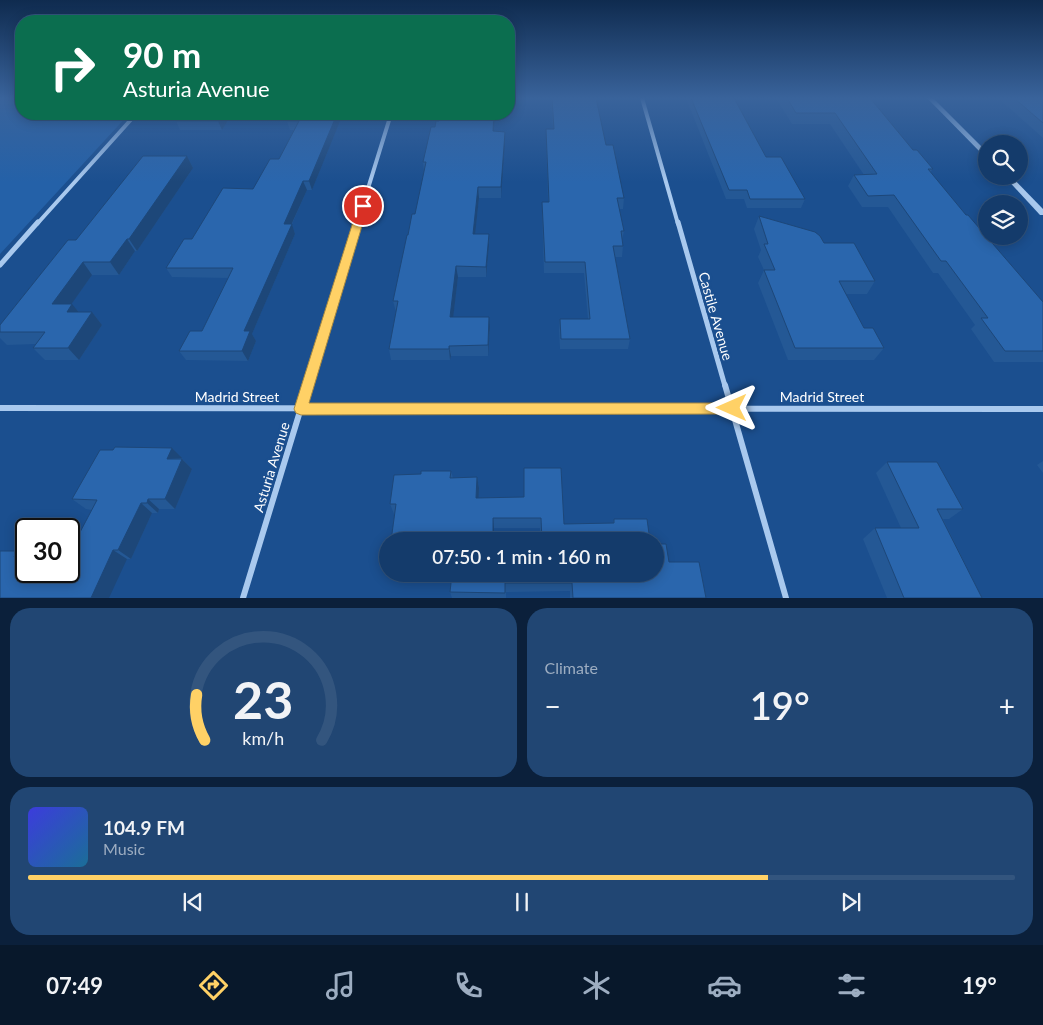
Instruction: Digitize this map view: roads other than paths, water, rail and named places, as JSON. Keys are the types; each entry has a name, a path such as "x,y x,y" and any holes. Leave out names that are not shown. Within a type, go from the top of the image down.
{"street":[{"path":"0,265 125,126"},
{"name":"Asturia Avenue","path":"243,598 387,126"},
{"name":"Castile Avenue","path":"650,126 786,598"},
{"path":"957,126 978,147"},
{"path":"1016,185 1043,213"},
{"name":"Madrid Street","path":"0,408 1043,409"}]}
